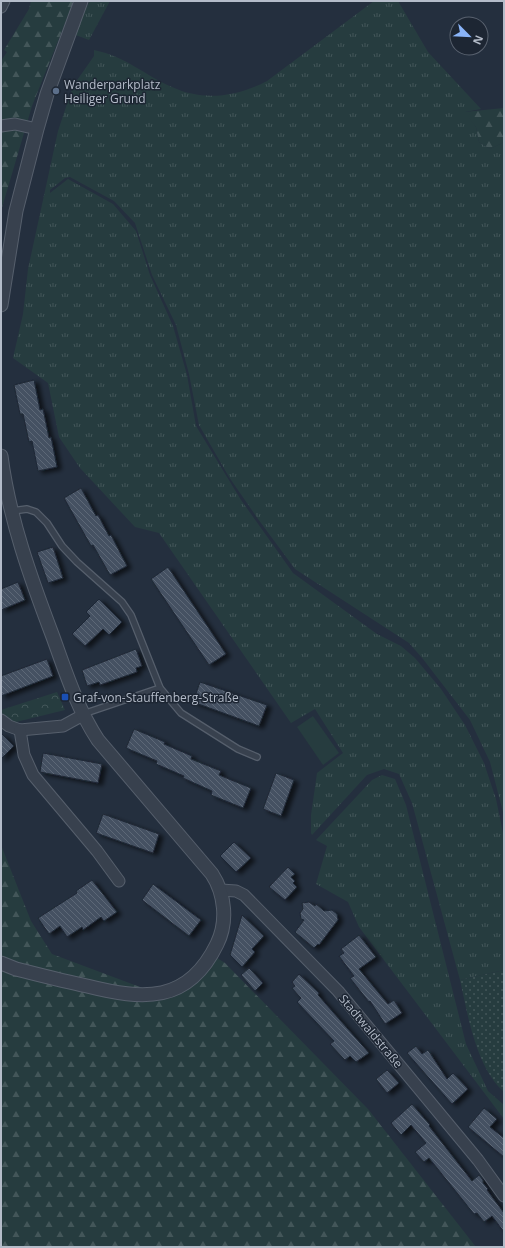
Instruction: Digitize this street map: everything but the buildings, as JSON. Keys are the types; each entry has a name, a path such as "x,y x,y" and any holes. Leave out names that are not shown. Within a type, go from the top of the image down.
{"street":[{"path":"1,7 4,1"},
{"path":"1,306 16,212 37,129 51,81 82,2"},
{"path":"1,126 15,124 37,129"},
{"path":"1,456 5,485 12,511 46,620 73,693 83,715 98,740 190,846 212,874 220,890 223,910 223,927 216,945 205,964 192,978 167,991 142,996 113,993 16,969 1,963"},
{"path":"1,720 9,726 20,730 63,726 83,715"},
{"path":"20,730 24,755 34,775 97,851 119,881"},
{"name":"Stadtwaldstraße","path":"220,890 236,891 244,895 338,991 478,1160 504,1196"}],"lane":[{"path":"12,511 27,509 36,512 47,523 62,546 94,578 122,602 131,615 160,688 181,713 238,749 257,757"},
{"path":"83,715 160,688"}],"green space":[{"path":"31,1 74,1 32,106 1,211 1,61 7,52 4,50 29,9"},
{"path":"90,1 110,1 89,40 73,34"},
{"path":"374,1 398,1 428,52 481,109 465,112 476,127 479,142 490,149 504,142 504,816 490,762 470,720 423,659 409,643 295,569 229,477 199,425 189,374 176,325 152,275 135,223 114,201 70,177 65,178 50,190 50,193 68,179 113,204 136,231 150,275 173,326 187,375 196,426 241,500 293,573 377,634 401,646 415,658 441,689 465,725 484,763 496,799 504,838 504,970 460,980 412,803 399,774 384,769 367,775 312,835 311,815 317,773 343,753 315,709 291,723 159,533 135,527 80,468 59,437 48,383 13,358 23,314 28,269 58,131 73,86 94,56 94,50 116,57 184,92 208,96 233,93 267,81"},
{"path":"504,108 504,142 490,149 479,142 476,127 464,112"},
{"path":"57,692 65,710 12,723 1,714 1,710"},
{"path":"313,716 339,753 323,765 297,727"},
{"path":"382,775 395,779 406,805 466,1044 488,1091 504,1105 504,1119 359,927 348,902 316,884 327,846 316,840 372,780"},
{"path":"1,845 31,921 52,954 148,990 165,986 183,976 194,967 206,951 225,963 368,1109 476,1247 1,1247"},
{"path":"504,970 504,1092 486,1069 474,1040 460,980"}],"place":[{"name":"Wanderparkplatz Heiliger Grund","path":"56,91"},
{"name":"Graf-von-Stauffenberg-Straße","path":"65,697"}]}
